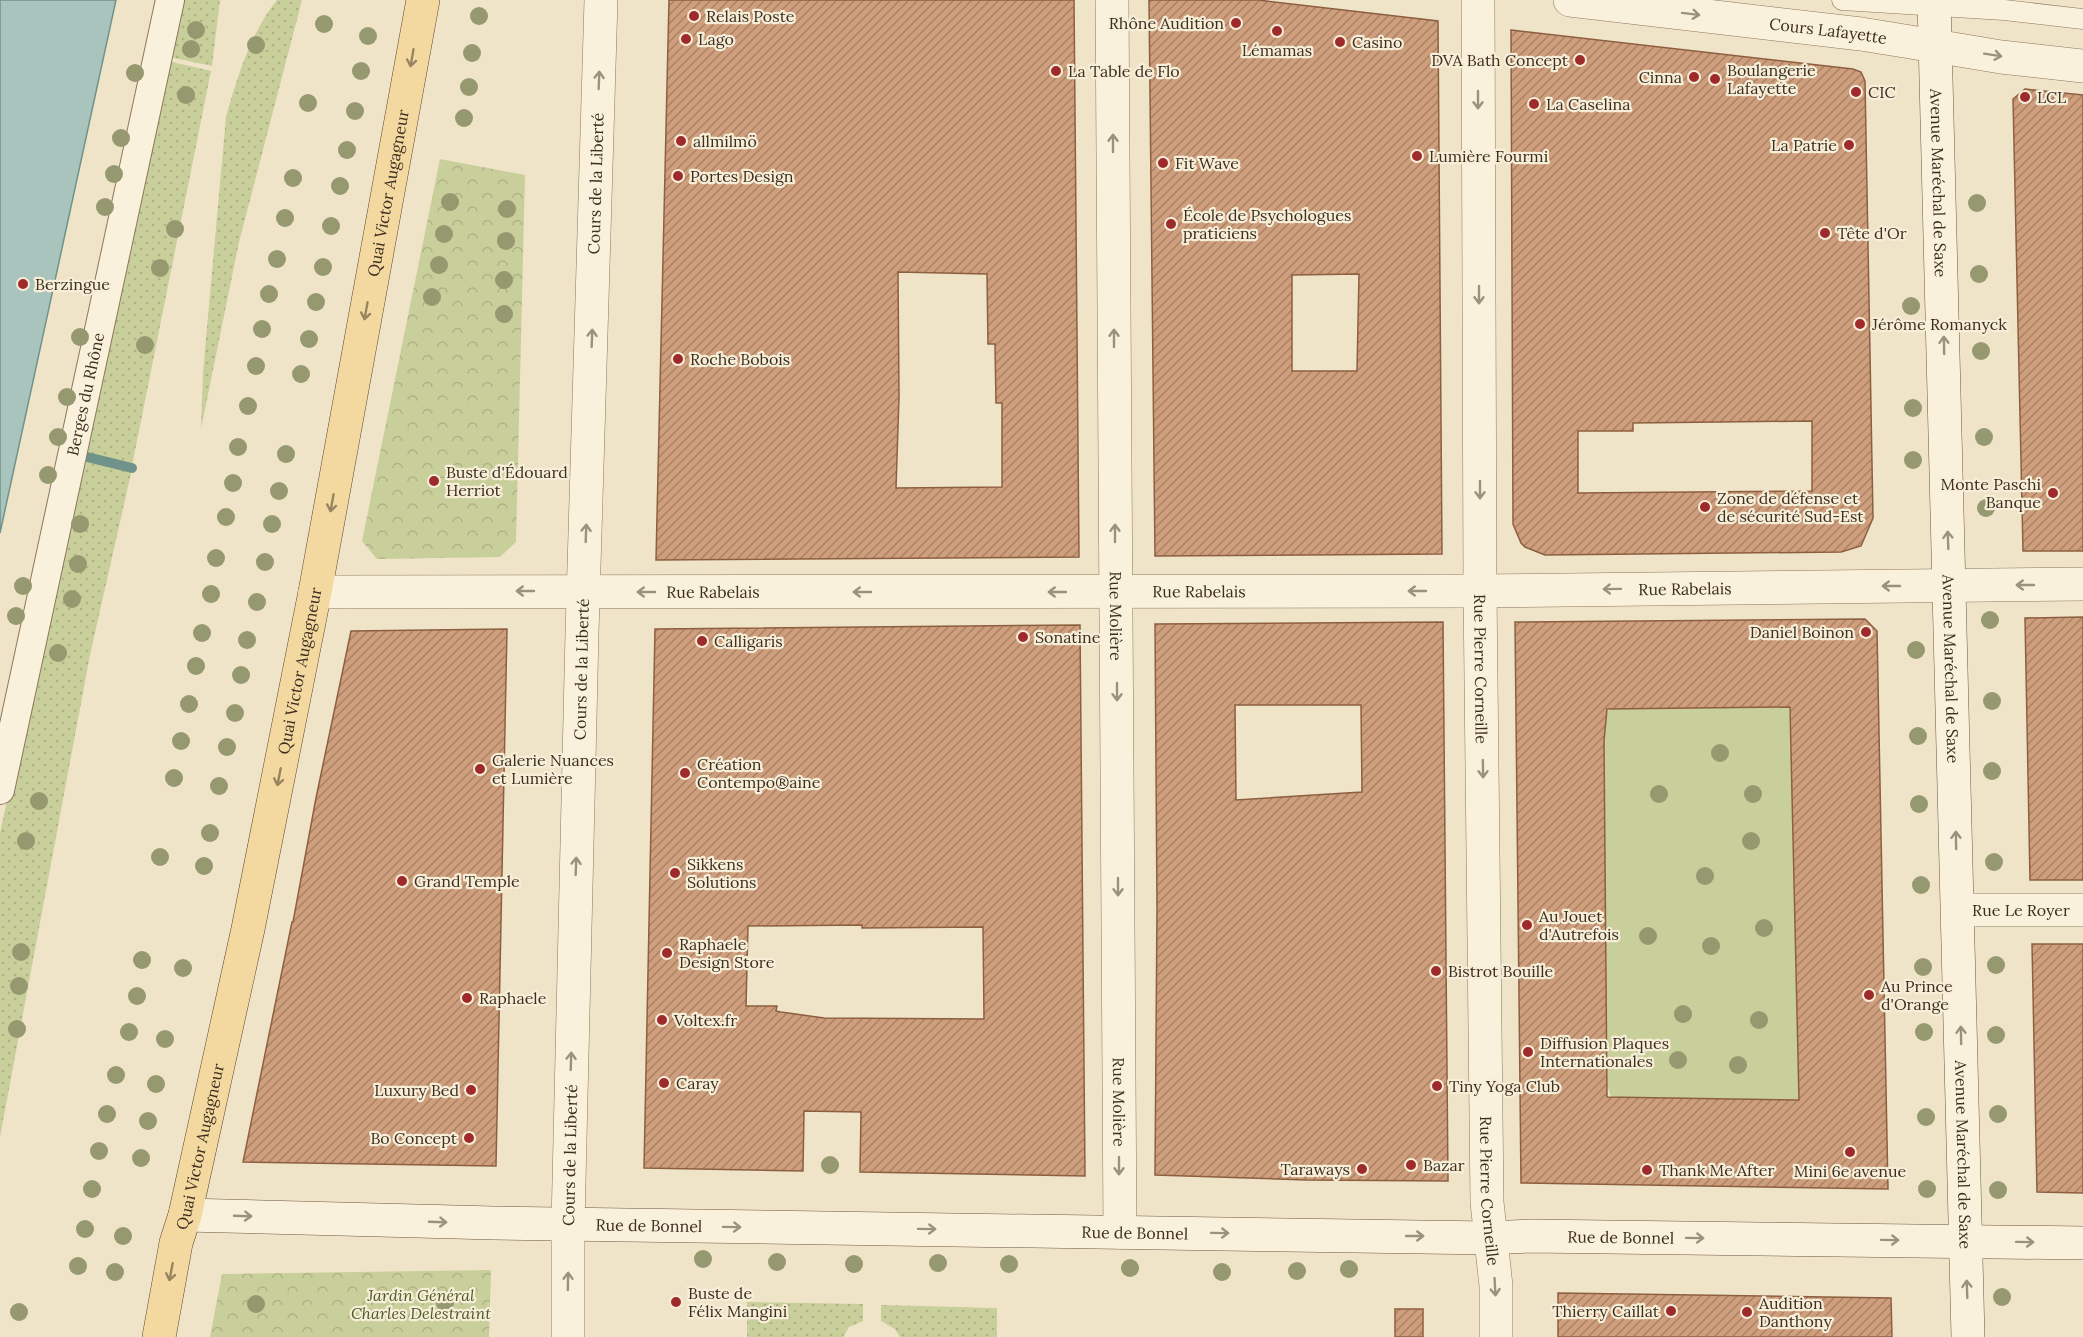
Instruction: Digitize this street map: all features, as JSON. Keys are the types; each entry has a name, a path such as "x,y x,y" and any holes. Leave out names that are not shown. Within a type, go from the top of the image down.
{"main road":[{"name":"Quai Victor Augagneur","path":"159,1337 176,1243 248,929 315,592 423,0"}],"street":[{"name":"Berges du Rhône","path":"0,790 170,0"},
{"name":"Cours de la Liberté","path":"568,1337 569,1148 601,0"},
{"name":"Rue Molière","path":"1112,0 1120,1232"},
{"name":"Rue Pierre Corneille","path":"1478,0 1480,591 1487,1202 1496,1286 1496,1337"},
{"name":"Cours Lafayette","path":"1570,0 1850,33 2001,57 2083,66"},
{"name":"Avenue Maréchal de Saxe","path":"1935,3 1968,1337"},
{"name":"Rue Rabelais","path":"315,592 1480,591 2083,584"},
{"name":"Rue Le Royer","path":"1958,910 2083,910"},
{"name":"Rue de Bonnel","path":"184,1215 568,1224 1490,1238 1531,1236 2083,1243"}],"lane":[{"path":"1842,0 1935,3 2083,19"}],"green space":[{"path":"181,0 220,0 212,66 169,57"},
{"path":"277,0 302,0 239,242 201,429 203,372 226,117 240,70 252,41"},
{"path":"168,61 211,71 132,466 83,453"},
{"path":"440,159 525,175 516,542 500,557 377,559 362,541"},
{"path":"82,457 132,469 90,655 0,1137 0,833"},
{"path":"1788,706 1800,1098 1793,1100 1611,1097 1607,1085 1599,715 1612,709"},
{"name":"Jardin Général Charles Delestraint","path":"491,1270 489,1337 210,1337 222,1274"},
{"path":"747,1302 863,1304 863,1321 849,1327 843,1337 747,1337"},
{"path":"881,1305 997,1308 997,1337 900,1337 895,1329 881,1321"}],"water":[{"path":"0,0 116,0 0,533"}],"building":[{"path":"669,0 1074,0 1079,557 656,560","holes":["898,272 987,274 988,344 995,344 996,403 1002,403 1002,487 896,488 899,397"]},
{"path":"1149,0 1258,0 1438,21 1442,554 1155,556","holes":["1359,274 1357,371 1292,371 1292,275"]},
{"path":"1511,30 1853,69 1861,72 1865,81 1873,518 1861,546 1841,552 1545,555 1525,547 1513,524","holes":["1812,421 1812,491 1578,493 1578,431 1633,431 1633,423"]},
{"path":"2025,89 2083,95 2083,551 2023,551 2013,99"},
{"path":"2083,617 2083,880 2030,880 2025,618"},
{"path":"1865,619 1877,631 1888,1189 1521,1183 1515,622","holes":["1790,707 1799,1100 1607,1097 1604,741 1607,709"]},
{"path":"1443,622 1448,1181 1306,1180 1155,1175 1157,908 1155,624","holes":["1235,705 1361,705 1362,792 1236,800"]},
{"path":"1080,625 1085,1176 860,1172 861,1112 804,1111 803,1171 644,1168 655,629","holes":["862,925 862,928 983,927 984,1019 824,1018 776,1011 777,1006 746,1006 748,926"]},
{"path":"507,629 496,1166 243,1162 351,631"},
{"path":"2032,944 2083,944 2083,1193 2037,1192"},
{"path":"1558,1293 1891,1298 1892,1337 1558,1337"},
{"path":"1395,1309 1423,1309 1423,1337 1395,1337"}],"waterway":[{"path":"83,456 132,468"}],"place":[{"name":"Relais Poste","path":"694,16"},
{"name":"Rhône Audition","path":"1236,23"},
{"name":"Lémamas","path":"1277,31"},
{"name":"Lago","path":"686,39"},
{"name":"Casino","path":"1340,42"},
{"name":"DVA Bath Concept","path":"1580,60"},
{"name":"La Table de Flo","path":"1056,71"},
{"name":"Cinna","path":"1694,77"},
{"name":"Boulangerie Lafayette","path":"1715,79"},
{"name":"CIC","path":"1856,92"},
{"name":"LCL","path":"2025,97"},
{"name":"La Caselina","path":"1534,104"},
{"name":"allmilmö","path":"681,141"},
{"name":"La Patrie","path":"1849,145"},
{"name":"Lumière Fourmi","path":"1417,156"},
{"name":"Fit Wave","path":"1163,163"},
{"name":"Portes Design","path":"678,176"},
{"name":"École de Psychologues praticiens","path":"1171,224"},
{"name":"Tête d'Or","path":"1825,233"},
{"name":"Berzingue","path":"23,284"},
{"name":"Jérôme Romanyck","path":"1860,324"},
{"name":"Roche Bobois","path":"678,359"},
{"name":"Buste d'Édouard Herriot","path":"434,481"},
{"name":"Monte Paschi Banque","path":"2053,493"},
{"name":"Zone de défense et de sécurité Sud-Est","path":"1705,507"},
{"name":"Daniel Boinon","path":"1866,632"},
{"name":"Sonatine","path":"1023,637"},
{"name":"Calligaris","path":"702,641"},
{"name":"Galerie Nuances et Lumière","path":"480,769"},
{"name":"Création Contempo®aine","path":"685,773"},
{"name":"Sikkens Solutions","path":"675,873"},
{"name":"Grand Temple","path":"402,881"},
{"name":"Au Jouet d'Autrefois","path":"1527,925"},
{"name":"Raphaele Design Store","path":"667,953"},
{"name":"Bistrot Bouille","path":"1436,971"},
{"name":"Au Prince d'Orange","path":"1869,995"},
{"name":"Raphaele","path":"467,998"},
{"name":"Voltex.fr","path":"662,1020"},
{"name":"Diffusion Plaques Internationales","path":"1528,1052"},
{"name":"Caray","path":"664,1083"},
{"name":"Tiny Yoga Club","path":"1437,1086"},
{"name":"Luxury Bed","path":"471,1090"},
{"name":"Bo Concept","path":"469,1138"},
{"name":"Mini 6e avenue","path":"1850,1152"},
{"name":"Bazar","path":"1411,1165"},
{"name":"Taraways","path":"1362,1169"},
{"name":"Thank Me After","path":"1647,1170"},
{"name":"Buste de Félix Mangini","path":"676,1302"},
{"name":"Thierry Caillat","path":"1671,1311"},
{"name":"Audition Danthony","path":"1747,1312"}]}
